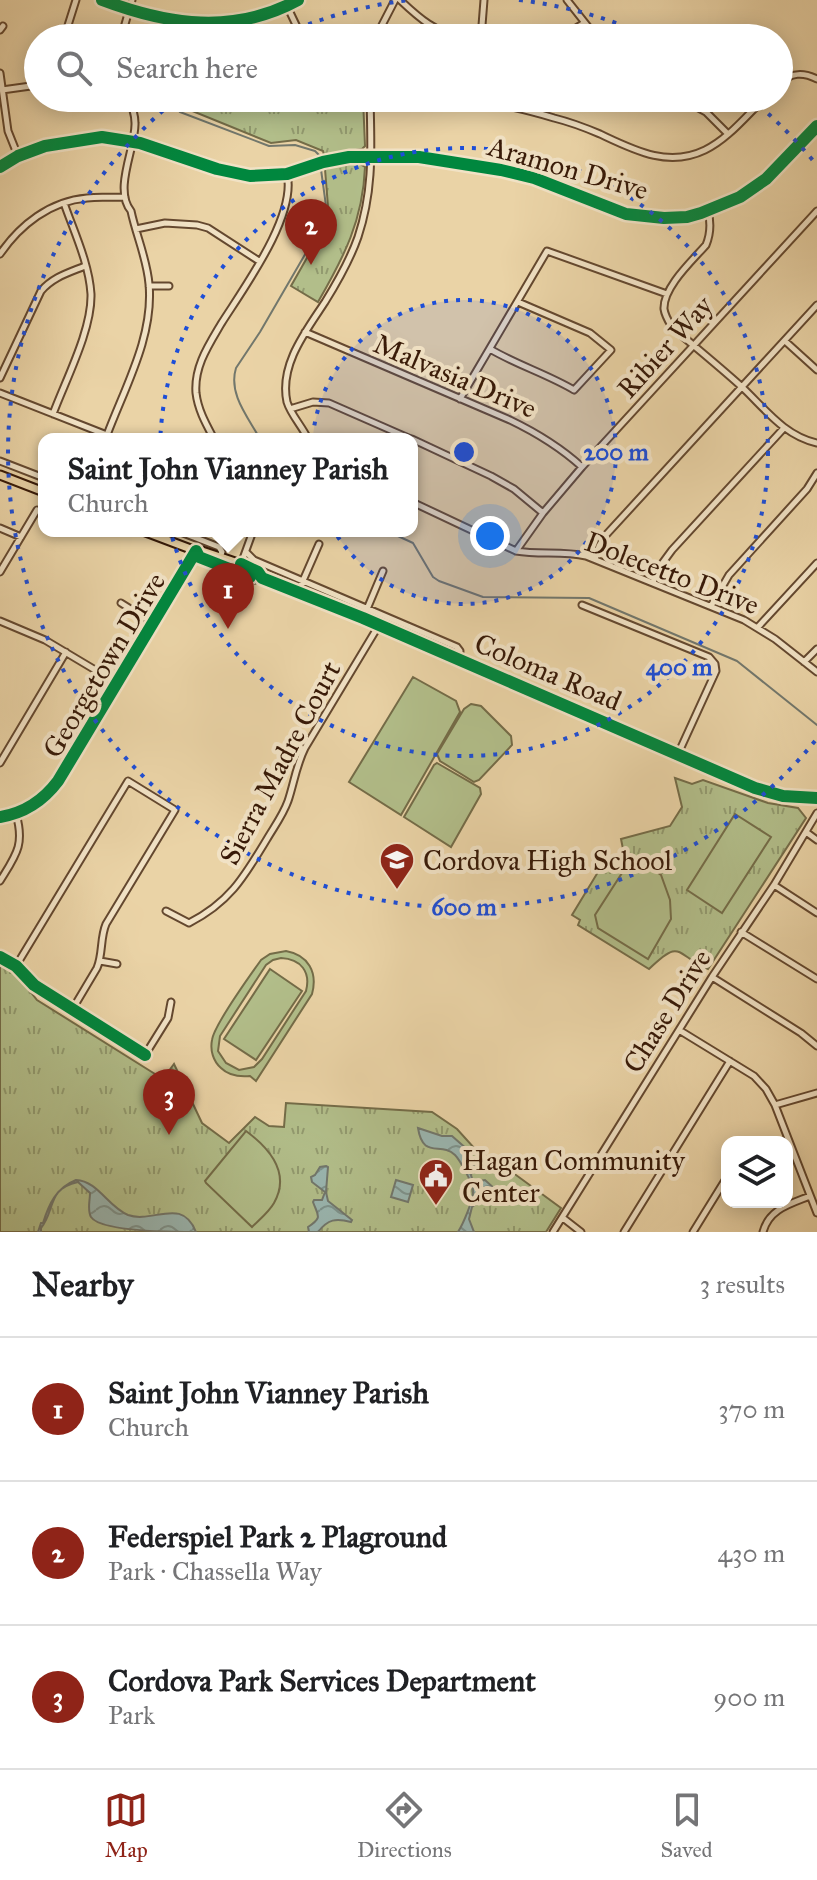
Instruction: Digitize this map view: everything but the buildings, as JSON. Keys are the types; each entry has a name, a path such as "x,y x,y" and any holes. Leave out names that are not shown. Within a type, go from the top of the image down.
{"main road":[{"path":"0,475 38,490"},
{"name":"Coloma Road","path":"159,537 241,564 258,572 262,578"},
{"name":"Coloma Road","path":"196,551 199,557 252,578 262,578 379,625 764,791 797,798 817,798"},
{"path":"241,564 252,578"}],"street":[{"path":"68,24 76,0"},
{"path":"102,0 164,19 207,24 255,17 298,0"},
{"path":"124,24 132,0"},
{"path":"383,24 397,0 427,24"},
{"path":"482,24 484,0"},
{"path":"567,0 584,23"},
{"path":"287,6 296,24"},
{"path":"0,73 8,131 18,156"},
{"path":"793,76 806,74 817,79"},
{"path":"2,90 24,87"},
{"path":"108,433 145,333 149,307 144,257 125,197 135,120 132,112"},
{"path":"305,433 290,409 286,374 305,332 341,274 358,237 371,183 370,112"},
{"path":"533,112 598,133 618,144 656,157 674,159 704,151 751,112"},
{"path":"706,112 728,134"},
{"name":"Aramon Drive","path":"0,167 45,146 102,137 132,142 250,176 287,174 349,157 440,159 534,178 626,214 687,217 708,211 754,188 817,126"},
{"path":"211,433 198,403 198,370 208,346 276,232 289,193 287,174"},
{"path":"0,254 16,233 45,211 87,198 125,197"},
{"path":"53,414 88,320 91,293 64,203"},
{"path":"708,211 711,226 706,245 667,294 664,309 669,322 784,428 802,439 817,443"},
{"name":"Ribier Way","path":"516,551 582,467 817,211"},
{"path":"136,229 165,223 197,225 208,228 259,261"},
{"path":"460,399 547,251 667,294"},
{"path":"0,378 41,291 51,281 85,266"},
{"path":"149,286 169,286"},
{"path":"490,349 574,390 611,350 590,333 518,302"},
{"path":"595,559 605,536 817,305"},
{"name":"Malvasia Drive","path":"305,332 541,435 582,467"},
{"path":"785,340 817,370"},
{"path":"0,393 102,433"},
{"path":"290,409 313,402 329,403 398,433"},
{"path":"653,582 672,550 784,428"},
{"path":"418,442 514,489 543,513"},
{"path":"0,461 38,476"},
{"path":"711,606 729,575 807,489 817,473"},
{"name":"Dolecetto Drive","path":"418,505 516,551 566,553 595,559 711,606 758,627 817,672"},
{"path":"0,572 37,510"},
{"path":"0,528 21,537"},
{"name":"Coloma Road","path":"193,537 219,547 222,552 220,558"},
{"path":"241,564 251,537"},
{"path":"298,593 319,544"},
{"name":"Georgetown Drive","path":"0,817 16,814 33,805 53,788 196,551"},
{"name":"Coloma Road","path":"246,552 254,560 457,647 459,660"},
{"path":"758,627 817,563"},
{"path":"367,609 383,571"},
{"path":"121,603 153,623"},
{"path":"582,605 712,660 716,671 678,754"},
{"path":"0,621 31,633 117,683"},
{"name":"Sierra Madre Court","path":"166,911 189,923 228,897 245,876 281,815 305,748 379,625"},
{"path":"804,662 817,649"},
{"path":"0,763 66,652"},
{"path":"16,966 128,781 175,810 106,924 101,938 100,961 72,1010"},
{"name":"Chase Drive","path":"553,1232 817,813"},
{"path":"0,881 19,847 21,833 16,814"},
{"path":"806,832 817,840"},
{"path":"774,885 817,913"},
{"path":"741,932 817,979"},
{"path":"0,957 16,966 34,985 145,1055 168,1018 171,1002"},
{"path":"100,961 117,964"},
{"path":"712,977 817,1046"},
{"path":"679,1030 761,1082 775,1105 787,1136"},
{"path":"624,1232 730,1061"},
{"path":"775,1105 817,1093"},
{"path":"793,1151 817,1213"},
{"path":"693,1232 721,1187"},
{"path":"763,1232 766,1222 774,1213 810,1196"},
{"path":"563,1217 581,1232"}],"green space":[{"path":"195,112 364,112 365,146 362,149 324,155 323,151 296,140 271,143"},
{"path":"358,163 365,167 356,221 344,253 318,302 291,286 329,219 325,169"},
{"path":"413,677 456,701 460,712 401,815 349,782"},
{"path":"471,704 481,706 511,736 512,745 474,782 440,761 437,754 464,709"},
{"path":"437,763 480,788 481,794 451,847 404,817"},
{"path":"675,778 692,784 703,780 768,803 798,808 806,818 708,969 673,951 649,969 578,925 580,920 572,915 598,872 626,864 621,839 670,826 682,807"},
{"path":"735,814 771,837 722,913 687,890"},
{"path":"633,856 661,875 670,900 671,919 648,959 598,928 595,915"},
{"path":"286,951 300,956 310,966 314,986 312,994 256,1081 250,1076 224,1071 214,1059 211,1044 219,1023 234,1000 261,960 270,954","holes":["288,959 306,972 306,991 262,1059 254,1067 239,1070 226,1063 218,1051 220,1036 266,965 273,960"]},
{"path":"0,964 14,971 37,1000 163,1079 174,1064 202,1123 229,1143 255,1117 269,1126 284,1127 286,1103 432,1112 457,1129 475,1149 561,1208 546,1232 0,1232"},
{"path":"270,969 302,991 256,1060 224,1039"},
{"path":"246,1131 269,1153 280,1181 274,1203 252,1227 205,1181"}],"water":[{"path":"418,1128 452,1136 475,1161 471,1175 473,1182 485,1180 495,1189 498,1202 477,1203 472,1207 469,1219 474,1232 458,1232 473,1194 466,1172 450,1151 424,1144"},
{"path":"326,1166 328,1201 352,1220 333,1221 318,1232 309,1232 308,1227 318,1216 313,1202 322,1200 325,1192 312,1182 311,1177 320,1167"},
{"path":"76,1180 84,1181 128,1215 183,1215 196,1232 109,1226 91,1217 90,1193 78,1182 61,1189"},
{"path":"396,1180 413,1185 408,1202 391,1197"},
{"path":"56,1195 41,1232 38,1232 41,1223"}],"waterway":[{"path":"180,112 269,146 295,145 319,155 327,213 325,220 236,368 237,396 256,433"},
{"path":"400,537 413,543 433,577 439,581 483,597 589,598 737,661 817,725"}],"cycle path":[{"path":"102,0 151,15 201,22 250,18 298,0"},
{"path":"0,167 45,146 102,137 140,143 217,169 250,176 287,174 349,157 419,157 534,178 626,214 687,217 740,197 766,179 817,126"},
{"path":"0,817 33,805 58,781 196,551 199,557 250,577"},
{"path":"241,564 258,572 262,578 363,618 755,788 783,796 817,798"},
{"path":"0,957 16,966 34,985 145,1055"}],"place":[{"name":"Federspiel Park 2 Plaground","path":"311,265"},
{"name":"Saint John Vianney Parish","path":"228,629"},
{"name":"Cordova High School","path":"397,891"},
{"name":"Cordova Park Services Department","path":"169,1135"},
{"name":"Hagan Community Center","path":"436,1207"}]}
